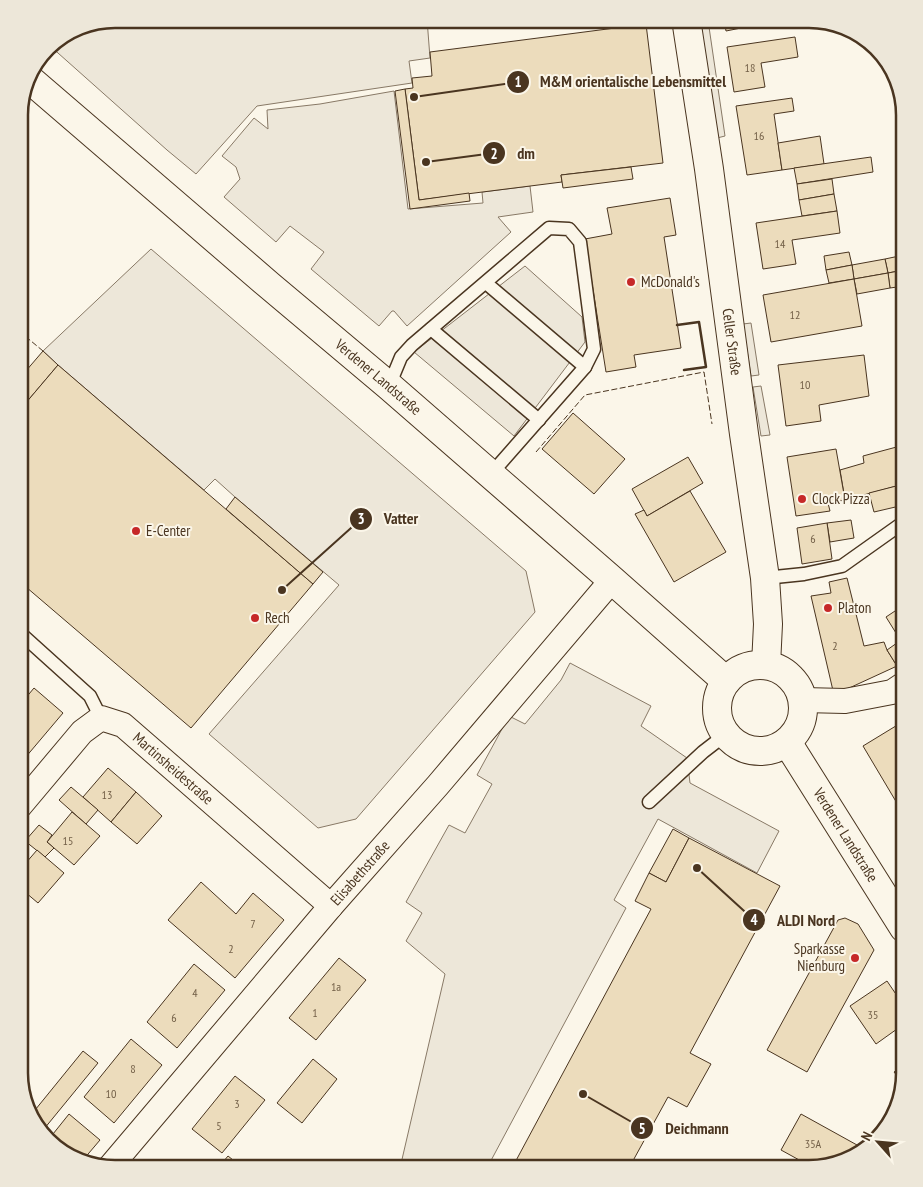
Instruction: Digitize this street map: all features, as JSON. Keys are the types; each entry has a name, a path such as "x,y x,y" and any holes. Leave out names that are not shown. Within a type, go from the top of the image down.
{"main road":[{"name":"Celler Straße","path":"687,28 765,578 768,624 766,665"},
{"name":"Verdener Landstraße","path":"34,83 491,474 726,681"},
{"path":"755,665 766,665 779,669 790,677 798,688 803,700 801,724 787,742 775,749 762,752 748,751 735,745 725,735 718,720 716,702 726,681 734,673 755,665"},
{"name":"Verdener Landstraße","path":"787,742 896,915"}],"street":[{"name":"Elisabethstraße","path":"116,1160 331,906 438,785 612,580"},
{"path":"803,700 845,701 892,692 896,689"},
{"name":"Martinsheidestraße","path":"101,718 123,725 331,906"},
{"path":"28,796 82,732 101,718"}],"lane":[{"path":"389,386 401,357 412,346 549,228 569,229 580,242 594,349 584,367 491,474"},
{"path":"486,283 584,367"},
{"path":"432,329 539,420"},
{"path":"765,578 804,574 842,566 896,528"},
{"path":"28,640 90,696 101,718"},
{"path":"650,802 703,752 725,735"}],"shaded area":[{"path":"428,28 430,58 409,61 412,83 257,106 196,174 55,51 81,34 97,29"},
{"path":"701,28 709,28 725,136 717,138"},
{"path":"394,91 408,209 483,203 482,192 530,186 533,212 498,217 511,232 407,326 392,311 379,326 311,269 324,252 290,226 276,242 224,197 240,179 236,167 222,156 254,118 268,129 267,110 320,104"},
{"path":"151,249 526,571 535,612 356,819 318,828 209,734 339,585 215,479 204,490 43,351"},
{"path":"525,266 582,317 585,342 514,436 414,352"},
{"path":"751,323 759,375 751,376 743,324"},
{"path":"761,386 770,435 761,436 753,387"},
{"path":"570,663 651,706 641,726 687,758 690,783 779,831 757,873 658,819 614,900 626,908 491,1160 402,1160 445,974 406,941 422,913 406,902 449,825 465,833 492,784 477,775 509,716 525,724 561,680"}],"building":[{"path":"615,28 646,28 663,163 561,175 562,182 419,200 405,89 413,88 412,78 432,76 430,52"},
{"path":"726,28 741,28 726,31"},
{"path":"795,37 798,57 761,63 765,87 734,92 727,47"},
{"path":"405,89 419,200 469,193 470,201 410,209 395,91"},
{"path":"792,98 794,111 774,114 782,170 747,175 736,106"},
{"path":"820,136 824,164 782,170 778,143"},
{"path":"871,157 873,172 797,184 794,168"},
{"path":"631,167 633,179 563,188 561,175"},
{"path":"832,179 834,194 799,200 797,184"},
{"path":"834,194 837,211 802,216 799,200"},
{"name":"McDonald's","path":"670,198 676,235 664,237 681,348 634,355 636,367 606,372 585,239 612,234 607,208"},
{"path":"837,211 840,233 792,240 796,264 763,269 756,223"},
{"path":"849,252 852,265 826,270 824,256"},
{"path":"896,257 896,272 888,273 885,259"},
{"path":"885,259 888,273 854,279 852,265"},
{"path":"852,265 854,279 829,283 826,270"},
{"path":"896,272 896,287 890,288 888,273"},
{"path":"888,273 890,288 857,294 854,279"},
{"path":"854,279 862,326 771,342 763,295"},
{"path":"43,351 58,365 28,400 28,368"},
{"path":"864,355 869,396 819,405 821,421 786,426 778,365"},
{"name":"E-Center","path":"58,365 313,584 191,728 28,589 28,400"},
{"path":"573,413 625,459 594,494 542,449"},
{"path":"896,447 896,486 845,500 840,470 864,463 863,456"},
{"path":"836,449 845,500 828,503 830,511 796,516 787,457"},
{"path":"688,457 703,483 647,516 632,489"},
{"path":"896,486 896,507 874,512 869,493"},
{"path":"690,491 726,552 674,582 635,514 644,510 647,516"},
{"path":"235,497 323,572 313,584 226,509"},
{"path":"851,520 854,538 830,542 827,523"},
{"path":"827,523 832,559 802,564 797,528"},
{"path":"847,578 864,646 884,642 896,664 896,666 834,695 811,596 831,593 829,582"},
{"path":"896,610 896,633 886,617"},
{"path":"896,644 896,664 887,650"},
{"path":"34,688 63,713 28,754 28,695"},
{"path":"896,726 896,802 863,746"},
{"path":"108,768 136,792 111,822 83,797"},
{"path":"71,787 98,810 86,824 59,800"},
{"path":"136,792 162,816 137,844 111,822"},
{"path":"72,812 100,836 74,865 47,842"},
{"path":"39,825 52,835 47,842 54,848 45,857 28,843 28,838"},
{"path":"673,829 689,838 666,882 649,873"},
{"path":"689,838 780,886 690,1053 711,1064 687,1107 668,1097 633,1160 516,1160 651,909 635,901 649,873 666,882"},
{"path":"37,850 64,873 38,903 28,895 28,860"},
{"path":"201,882 236,914 253,893 284,920 235,978 168,920"},
{"path":"845,918 858,924 874,950 807,1072 767,1050 838,920"},
{"path":"339,958 366,980 316,1040 289,1018"},
{"path":"194,964 225,990 177,1048 147,1022"},
{"path":"887,981 896,994 896,1030 876,1044 850,1006"},
{"path":"131,1039 162,1065 114,1123 84,1097"},
{"path":"83,1051 98,1063 46,1126 36,1109"},
{"path":"313,1059 337,1079 302,1123 277,1103"},
{"path":"235,1076 265,1100 222,1153 192,1129"},
{"path":"69,1114 100,1140 87,1155 71,1148 53,1134"},
{"path":"801,1114 853,1143 853,1147 837,1155 820,1159 799,1160 781,1150"},
{"path":"228,1156 233,1160 225,1160"}],"fence":[{"path":"28,338 43,351"},
{"path":"536,452 585,395 704,372 712,424"}],"wall":[{"path":"677,325 699,322 706,367 684,370"}],"place":[{"name":"M&M orientalische Lebensmittel","path":"414,97"},
{"name":"dm","path":"426,162"},
{"name":"McDonald's","path":"631,282"},
{"name":"Clock Pizza","path":"802,499"},
{"name":"E-Center","path":"136,531"},
{"name":"Vatter","path":"282,590"},
{"name":"Platon","path":"828,608"},
{"name":"Rech","path":"255,618"},
{"name":"ALDI Nord","path":"697,868"},
{"name":"Sparkasse Nienburg","path":"855,958"},
{"name":"Deichmann","path":"583,1094"}]}
